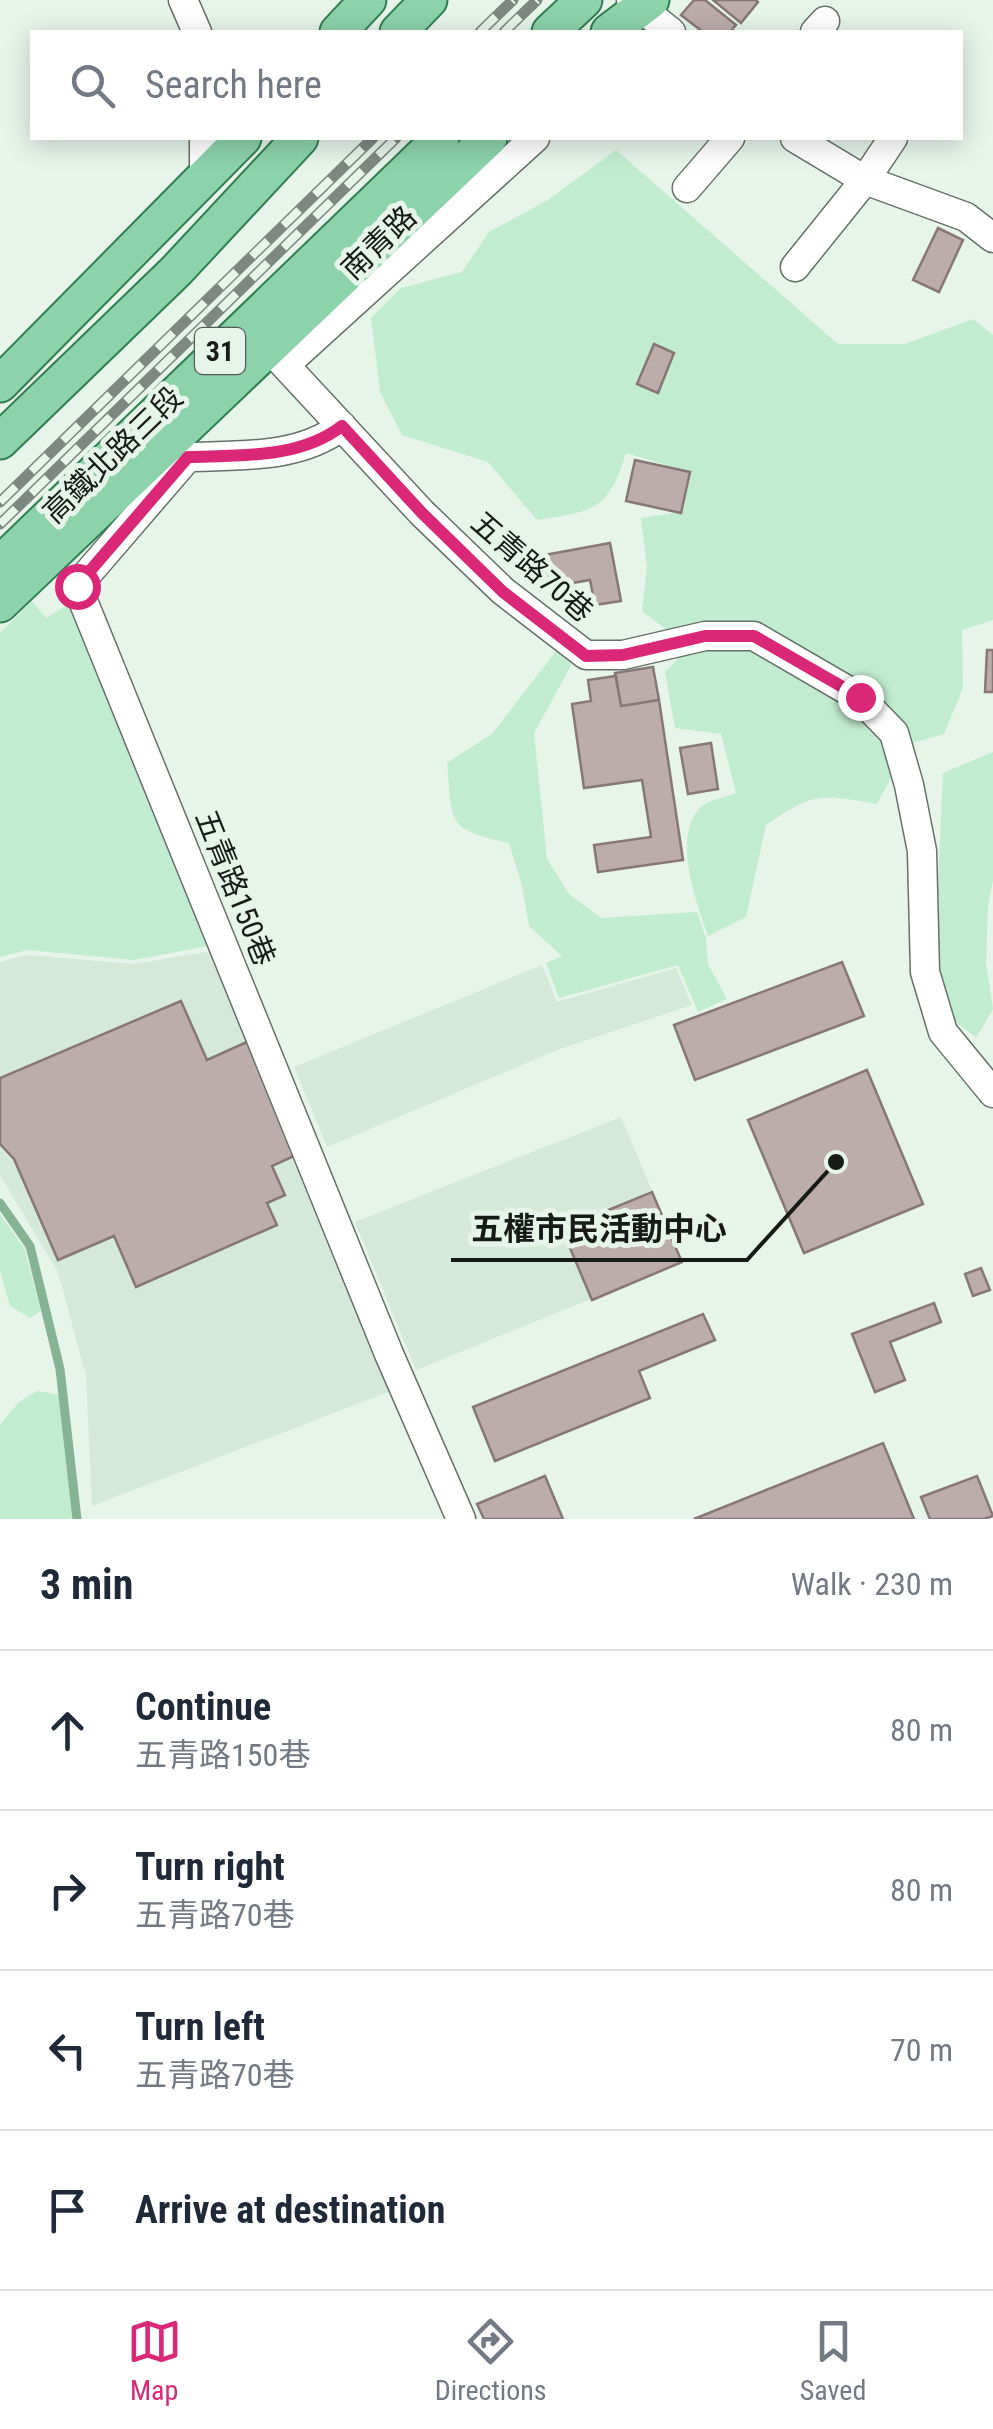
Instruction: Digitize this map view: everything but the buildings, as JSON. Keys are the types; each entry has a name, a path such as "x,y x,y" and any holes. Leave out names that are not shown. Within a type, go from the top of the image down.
{"main road":[{"path":"340,30 368,0"},
{"path":"400,30 429,0"},
{"path":"552,30 584,0"},
{"path":"593,30 595,0"},
{"path":"612,30 641,10"},
{"path":"0,384 240,140"},
{"path":"0,441 176,270 298,140"},
{"name":"高鐵北路三段","path":"0,564 439,140"},
{"name":"南青路","path":"277,357 487,140"},
{"name":"高鐵北路三段","path":"0,604 58,546 277,357"}],"street":[{"path":"183,0 196,30"},
{"path":"641,10 668,30"},
{"path":"204,140 204,180"},
{"path":"277,357 532,140"},
{"path":"687,188 728,140"},
{"path":"798,140 866,180 966,216 993,238"},
{"path":"795,266 866,180 893,140"},
{"name":"五青路70巷","path":"277,357 422,513 503,592 586,656 623,655 705,636 754,636 860,697 894,734 909,785 922,852 925,972 943,1032 993,1092"},
{"path":"77,586 188,457 268,454 322,441 342,426"},
{"name":"五青路150巷","path":"58,546 388,1354 461,1519"}],"shaded area":[{"path":"212,951 391,1391 92,1506 86,1376 58,1272 0,1175 0,962 27,955 134,964"},
{"path":"542,965 557,1002 676,968 692,1005 560,1049 327,1147 294,1067"},
{"path":"621,1117 682,1262 416,1370 355,1222"}],"green space":[{"path":"616,150 838,344 905,344 973,319 993,335 993,620 962,630 963,688 944,734 909,744 877,804 818,798 796,806 766,825 746,917 708,936 689,870 688,836 700,808 736,793 721,734 675,728 665,672 689,647 642,611 647,567 641,518 681,512 690,472 626,453 612,487 596,505 537,520 488,462 402,435 380,392 371,318 401,288 462,272 489,232 548,200"},
{"path":"32,601 46,618 69,604 208,946 134,960 27,950 0,957 0,633"},
{"path":"556,651 572,664 534,733 547,859 569,894 601,918 697,912 706,938 708,964 727,999 698,1012 678,965 559,998 546,963 562,956 529,926 509,843 463,828 453,812 447,763 493,733"},
{"path":"993,752 993,880 986,963 993,1009 976,1038 948,1015 939,966 937,906 943,773"},
{"path":"0,1214 24,1248 41,1311 30,1318 10,1306 0,1271"},
{"path":"37,1391 61,1395 75,1519 0,1519 0,1425 19,1402"}],"waterway":[{"path":"0,1203 30,1246 60,1369 77,1519"}],"railway":[{"path":"482,30 513,0"},
{"path":"506,30 537,0"},
{"path":"0,502 371,140"},
{"path":"0,524 394,140"}],"place":[{"name":"五權市民活動中心","path":"836,1162"}],"route":[{"path":"77,586 188,457 268,454 322,441 342,426 422,513 503,592 586,656 623,655 705,636 754,636 860,697"}]}
